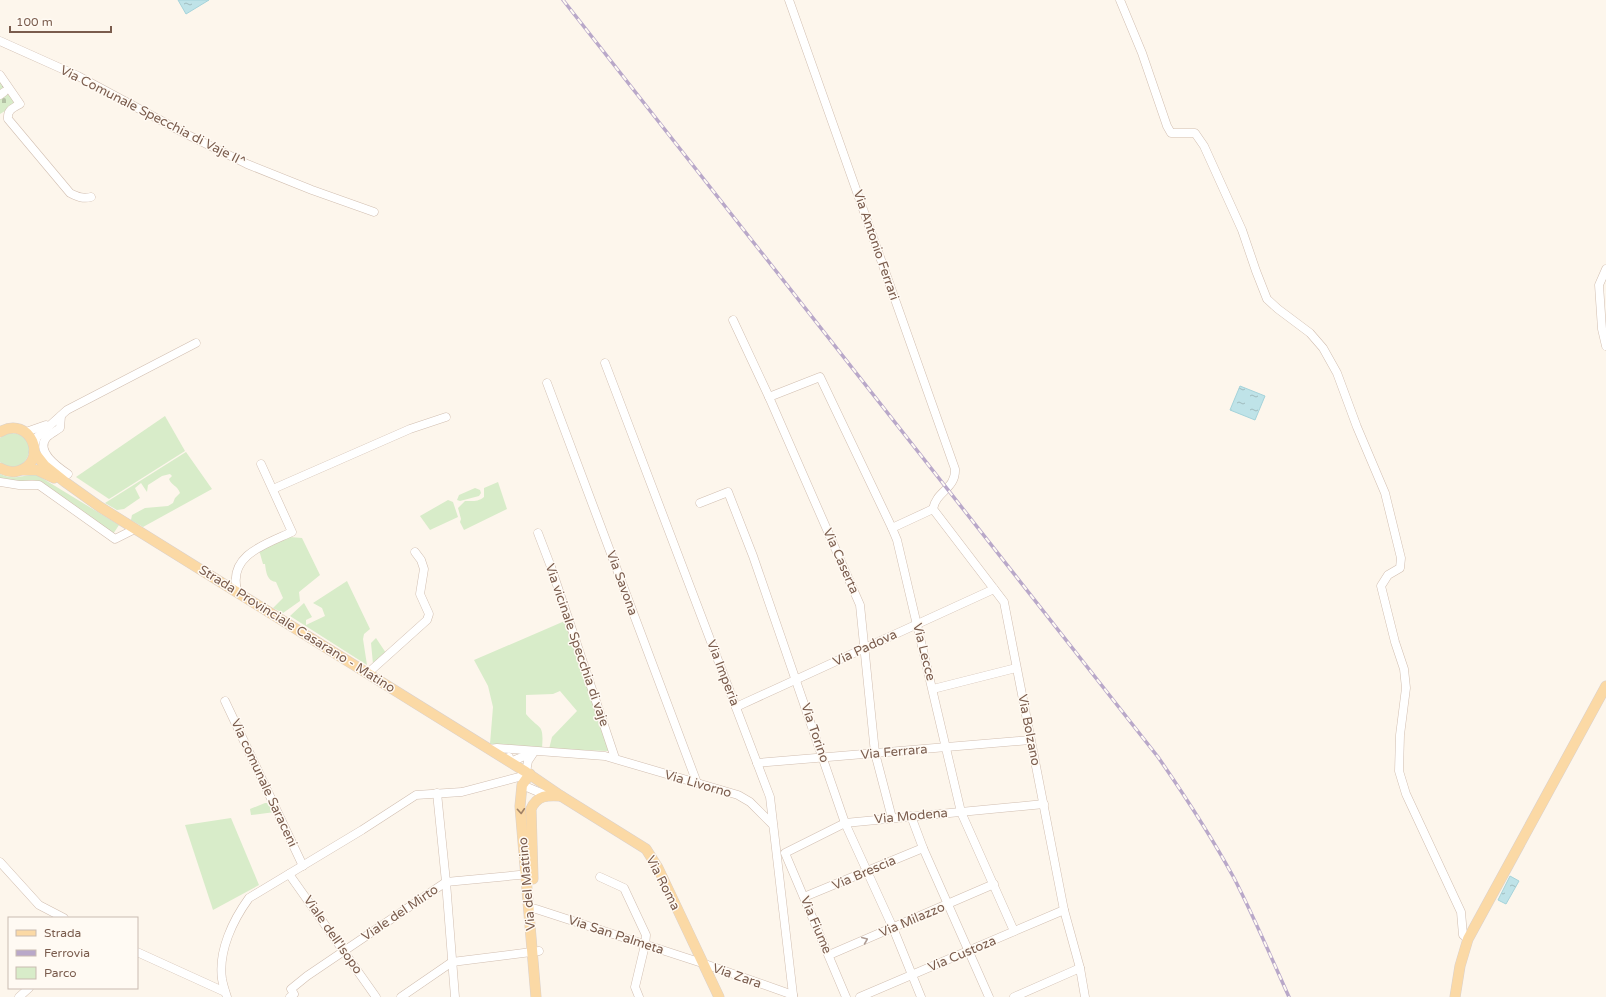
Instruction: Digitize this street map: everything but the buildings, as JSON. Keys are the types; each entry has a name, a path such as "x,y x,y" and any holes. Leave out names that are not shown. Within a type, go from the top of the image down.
{"main road":[{"path":"0,431 14,428 26,432"},
{"name":"Strada Provinciale Casarano - Matino","path":"26,432 30,436 34,449 45,466 66,478 135,529 237,590 528,773"},
{"path":"22,470 28,466 32,459 34,449"},
{"name":"Strada Provinciale Casarano - Matino","path":"1,469 8,472 37,470 66,478"},
{"path":"1455,997 1460,966 1468,939 1606,686"},
{"path":"522,785 528,773"},
{"name":"Via Roma","path":"528,773 561,796 646,849 658,868 719,997"},
{"name":"Via del Mattino","path":"522,785 520,806 530,874"},
{"path":"548,796 561,796"},
{"name":"Via del Mattino","path":"543,997 536,952 532,909 530,874 531,809 538,799 548,796"},
{"name":"Via del Mattino","path":"536,952 536,997"}],"street":[{"name":"Via Antonio Ferrari","path":"789,0 955,469 954,480 938,497 934,504 934,509"},
{"path":"1120,0 1142,53 1167,126 1172,133 1195,133 1204,146 1242,230 1267,299 1310,333 1323,348 1337,373 1384,493 1401,558 1400,568 1388,575 1381,586 1395,642 1404,669 1406,688 1400,735 1400,771 1406,794 1461,912 1463,935 1468,939"},
{"name":"Via Comunale Specchia di Vaje II^","path":"0,41 78,76 186,134 247,164 312,190 374,212"},
{"path":"0,75 20,104 10,110 8,119 70,193 78,197 91,197"},
{"path":"1606,269 1599,285 1602,329 1606,346"},
{"name":"Via Caserta","path":"733,320 769,397 860,605 874,753 892,818"},
{"path":"34,449 37,437 67,410 196,343"},
{"name":"Via Imperia","path":"606,363 770,797 793,996"},
{"name":"Via Lecce","path":"769,397 820,377 892,528 933,689 961,812 1014,931"},
{"name":"Via Savona","path":"547,383 697,784"},
{"path":"273,489 410,429 446,417"},
{"path":"26,432 41,428 58,418"},
{"path":"58,418 60,428 46,438 43,444 47,457 66,478"},
{"path":"237,590 234,580 240,563 248,555 259,548 292,532 261,464"},
{"path":"0,482 19,485 39,485 115,539 135,529"},
{"name":"Via Torino","path":"700,502 728,492 753,556 797,679 845,823 893,928 911,976 921,997"},
{"path":"892,528 934,509"},
{"name":"Via Bolzano","path":"934,509 1004,602 1064,910 1080,968 1085,997"},
{"name":"Via vicinale Specchia di vaje","path":"538,533 554,575 615,758"},
{"path":"368,672 427,620 429,614 420,594 424,568 421,560 415,552"},
{"name":"Via Padova","path":"736,707 994,589"},
{"path":"933,689 1016,668"},
{"name":"Via comunale Saraceni","path":"225,701 303,866"},
{"name":"Via Ferrara","path":"757,763 1030,740"},
{"name":"Via Livorno","path":"489,749 497,748 534,752 588,754 615,758 697,784 718,788 738,795 750,802 773,825"},
{"path":"519,751 512,753 509,756 510,762 534,752"},
{"path":"226,995 222,978 225,943 239,912 249,898 416,795 462,792 528,773 528,761 534,752"},
{"path":"522,785 548,796"},
{"path":"437,793 455,997"},
{"name":"Via Modena","path":"785,853 845,823 1044,804"},
{"path":"911,816 923,848 989,997"},
{"name":"Via Brescia","path":"804,897 923,848"},
{"name":"Via Fiume","path":"785,853 846,997"},
{"path":"0,862 39,906 62,917"},
{"name":"Viale dell'Isopo","path":"289,874 376,997"},
{"name":"Viale del Mirto","path":"290,997 294,994 291,989 446,882 530,874"},
{"path":"600,878 624,888 646,935 635,987 639,997"},
{"name":"Via Milazzo","path":"829,955 994,884"},
{"name":"Via San Palmeta","path":"532,909 702,963"},
{"name":"Via Custoza","path":"860,997 1064,910"},
{"path":"138,952 226,995"},
{"path":"401,997 452,962 536,952"},
{"name":"Via Zara","path":"702,963 793,996"},
{"path":"1014,997 1080,968"},
{"path":"19,997 28,989"}],"green space":[{"path":"0,78 18,103 0,114"},
{"path":"165,416 185,451 109,499 76,477"},
{"path":"12,433 23,436 28,442 30,450 23,464 16,467 8,467 0,462 0,438 6,434"},
{"path":"186,452 212,489 143,527 131,520 132,515 145,508 168,506 173,503 175,498 180,493 170,481 169,479 172,476 170,474 162,476 148,485 147,492 141,483 135,488 140,498 124,509 117,510 105,503"},
{"path":"0,474 10,477 37,475 119,525 113,534 39,481 32,480 13,482 0,479"},
{"path":"498,482 507,509 464,530 460,522 461,519 458,508 465,501 482,499 484,497 484,488"},
{"path":"475,488 480,490 481,493 479,496 460,501 457,500 459,495"},
{"path":"448,500 453,502 458,517 430,530 420,516"},
{"path":"290,537 302,538 320,575 299,592 300,601 283,613 273,608 283,598 276,582 271,580 268,576 259,550"},
{"path":"347,581 370,629 364,634 363,639 367,665 290,616 304,603 312,617 306,620 306,625 325,616 322,608 313,603"},
{"path":"567,620 610,749 608,751 549,749 552,737 577,711 560,691 553,694 526,695 526,714 542,730 542,748 490,744 493,707 488,686 474,660"},
{"path":"376,638 386,653 373,664 371,643"},
{"path":"265,803 271,803 275,812 251,815 250,809"},
{"path":"231,818 259,885 213,910 185,825"}],"water":[{"path":"178,0 209,0 186,14"},
{"path":"1240,386 1265,396 1255,420 1230,410"},
{"path":"1510,876 1519,881 1506,904 1498,900"}],"railway":[{"path":"563,0 1158,757 1198,816 1234,878 1289,997"}]}
